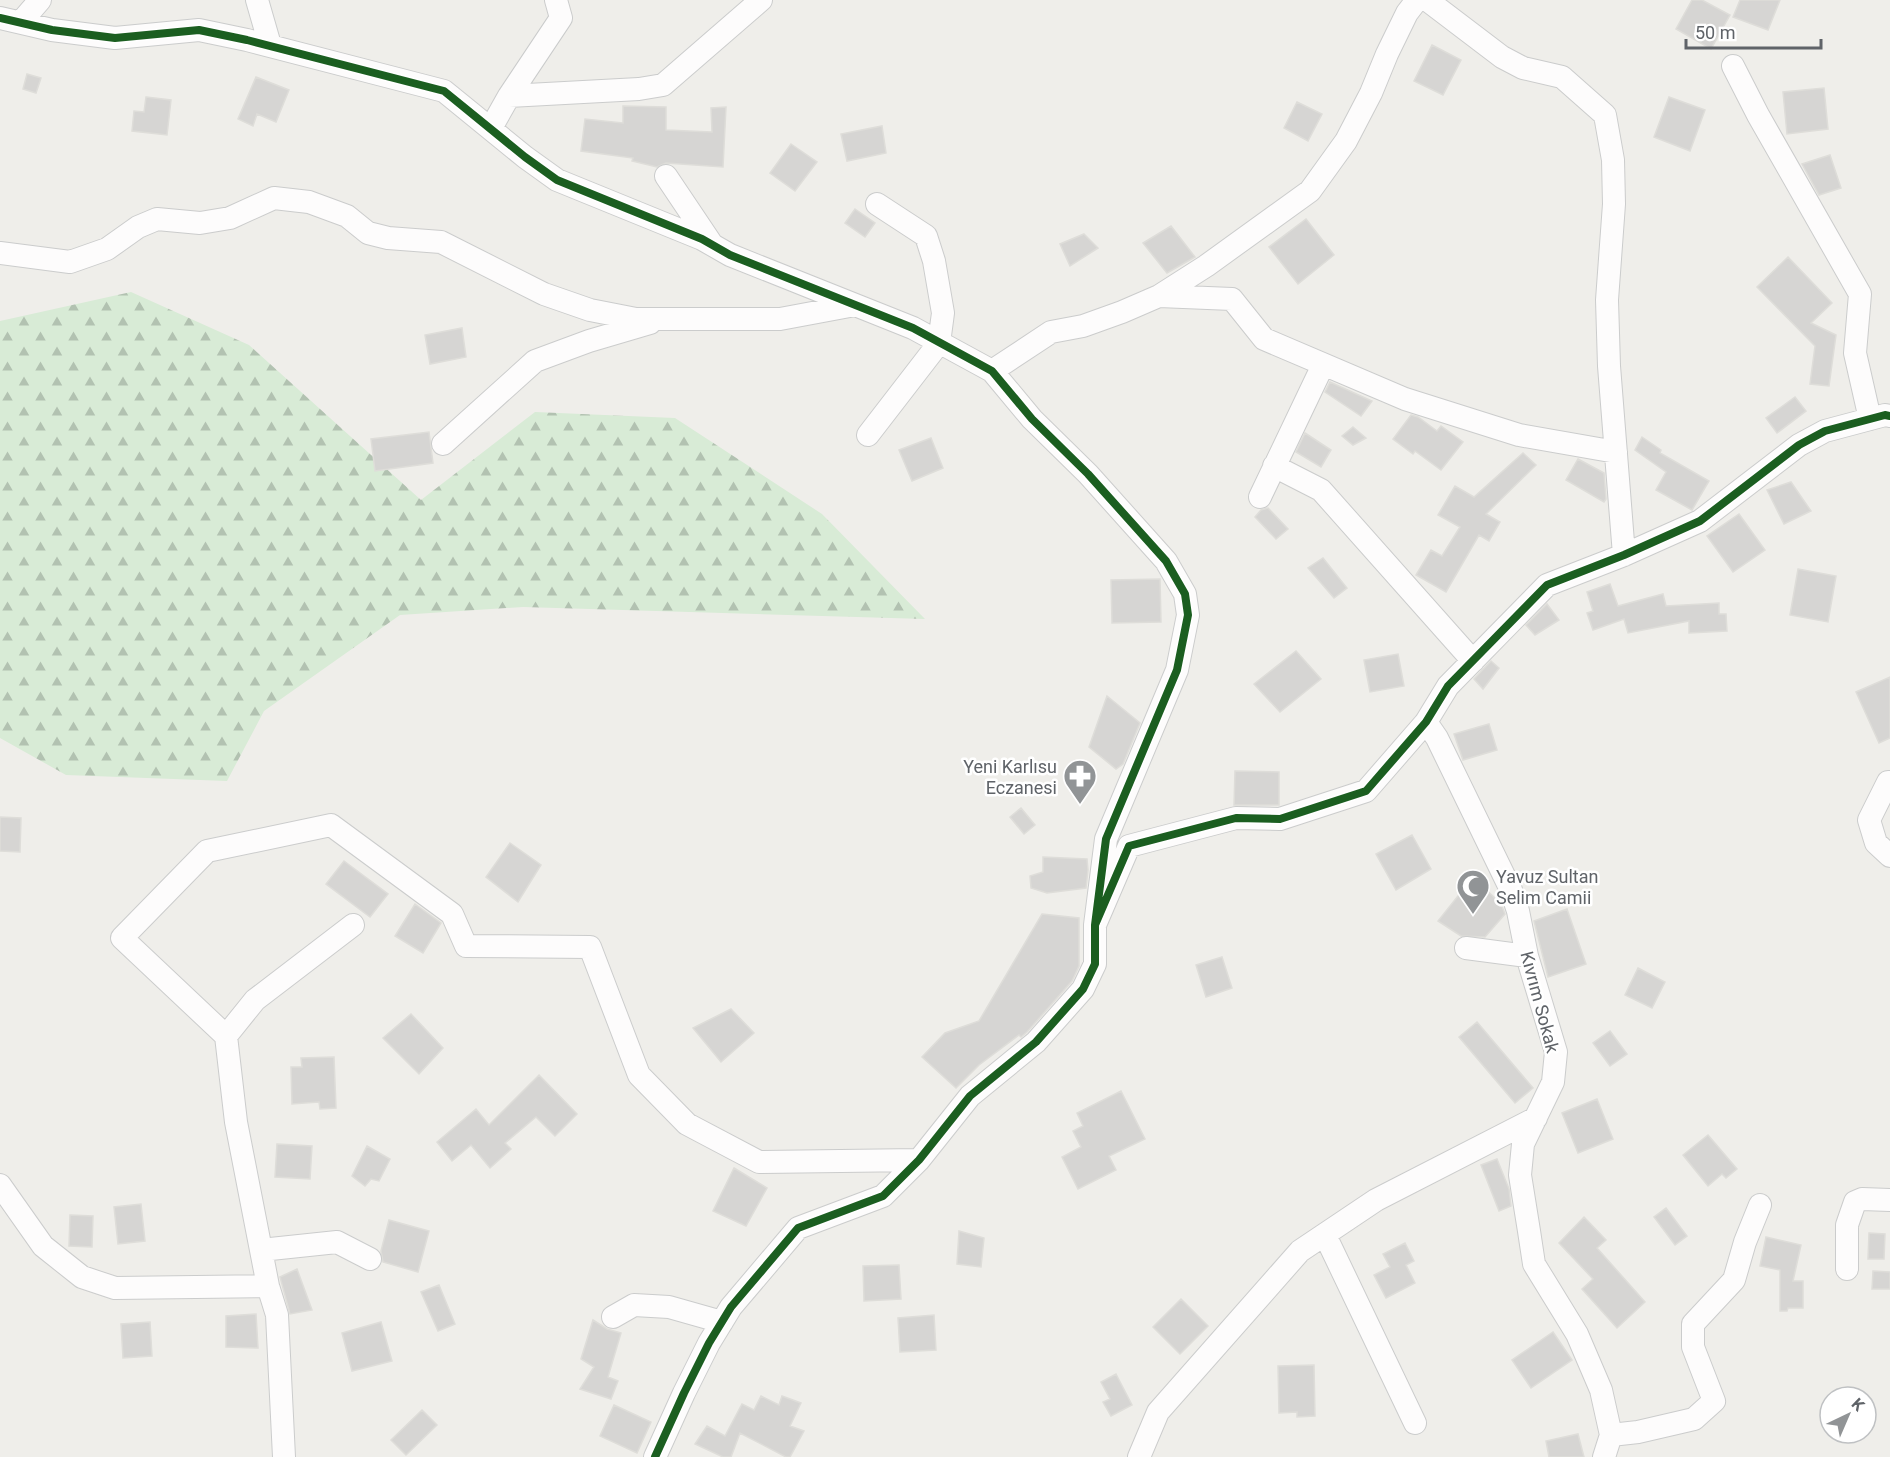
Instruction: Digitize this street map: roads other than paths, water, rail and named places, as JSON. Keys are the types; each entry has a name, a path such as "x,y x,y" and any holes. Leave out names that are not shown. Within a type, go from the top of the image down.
{"street":[{"path":"11,20 40,0"},
{"path":"257,0 270,45"},
{"path":"491,129 561,18 556,0"},
{"path":"510,96 639,89 663,85 761,0"},
{"path":"992,372 1051,332 1083,326 1159,296 1206,266 1310,191 1346,141 1371,93 1407,12 1417,0"},
{"path":"1428,0 1502,57 1523,68 1562,77 1605,115 1613,160 1614,204 1607,300 1609,366 1624,555"},
{"path":"11,20 52,30 115,38 199,30 270,45 444,91 525,158 557,180 712,245 730,255 913,328 992,372 1032,419 1088,474 1166,561 1185,594 1188,615 1177,670 1106,839 1095,925 1095,964 1083,989 1036,1042 970,1096 919,1160 883,1196 798,1228 752,1280 722,1322 684,1394 655,1457"},
{"path":"1095,925 1129,846 1236,818 1280,819 1366,791 1426,722 1448,686 1547,585 1624,555 1700,521 1799,445 1825,430 1880,417 1855,352 1860,294 1758,115 1733,66"},
{"path":"666,177 712,245"},
{"path":"0,253 70,262 108,249 138,227 157,219 200,223 230,219 274,198 309,202 348,216 368,233 388,238 441,242 544,294 590,310 636,319 780,319 855,305"},
{"path":"868,435 939,343 943,313 934,261 926,236 877,204"},
{"path":"1159,296 1232,299 1264,339 1404,399 1520,435 1617,452"},
{"path":"443,444 534,361 589,341 665,318"},
{"path":"1260,497 1323,365"},
{"path":"1274,466 1321,490 1473,661"},
{"name":"Kıvrım Sokak","path":"1426,722 1437,738 1511,890 1518,911 1527,956 1556,1052 1553,1082 1523,1144 1520,1175 1534,1264 1585,1353 1601,1390 1611,1435"},
{"path":"1890,782 1869,820 1876,843 1890,856"},
{"path":"284,1457 277,1315 268,1286 236,1122 226,1036 122,938 207,850 331,825 452,914 466,946 590,947 639,1075 687,1124 759,1162 919,1160"},
{"path":"226,1036 255,1000 353,925"},
{"path":"1466,948 1527,956"},
{"path":"1140,1457 1158,1412 1300,1251 1376,1200 1536,1118"},
{"path":"0,1185 43,1246 82,1277 115,1288 268,1286"},
{"path":"1847,1269 1847,1226 1855,1202 1862,1199 1890,1200"},
{"path":"1604,1457 1611,1435 1638,1432 1694,1419 1714,1401 1693,1347 1693,1324 1734,1280 1745,1242 1760,1205"},
{"path":"1325,1235 1415,1423"},
{"path":"261,1250 337,1242 370,1259"},
{"path":"613,1317 634,1305 669,1307 722,1322"}],"place":[{"name":"Yeni Karlısu Eczanesi","path":"1080,805"},
{"name":"Yavuz Sultan Selim Camii","path":"1473,915"}]}
